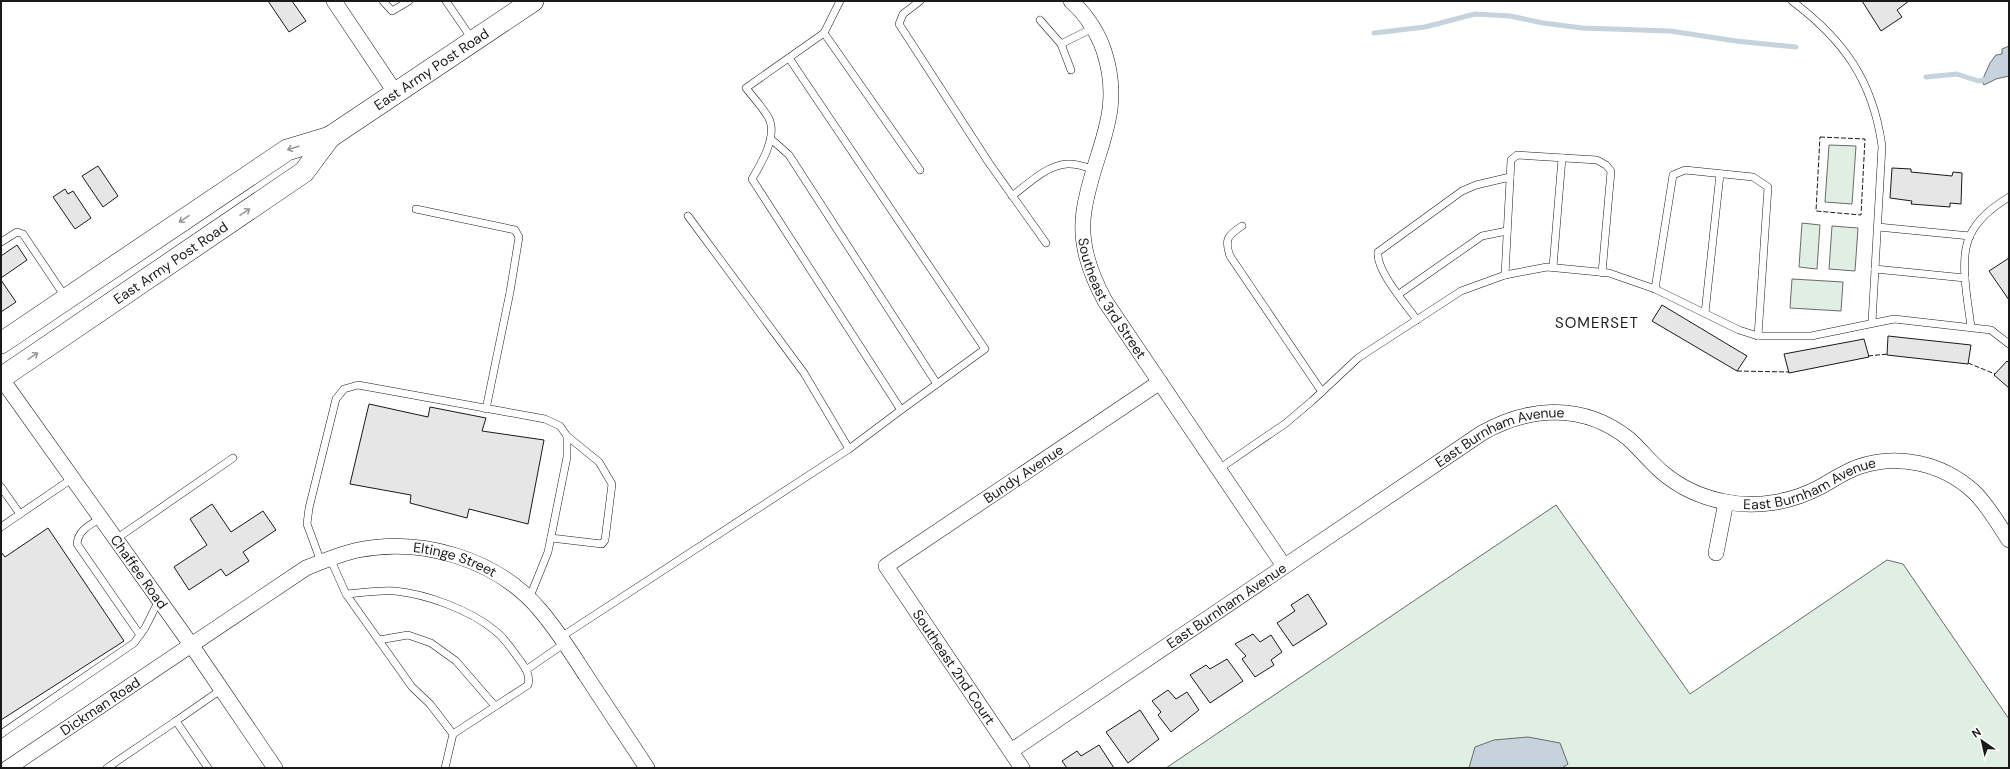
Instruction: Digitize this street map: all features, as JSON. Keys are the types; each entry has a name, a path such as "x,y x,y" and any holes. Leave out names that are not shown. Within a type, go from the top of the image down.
{"main road":[{"name":"East Army Post Road","path":"1,343 287,150 330,137 395,92 533,1"},
{"name":"East Army Post Road","path":"1,378 304,172 330,137"}],"street":[{"path":"334,1 395,92"},
{"name":"Southeast 3rd Street","path":"1071,1 1093,28 1101,43 1109,66 1112,89 1111,112 1108,127 1084,211 1083,235 1086,258 1093,279 1105,301 1284,566"},
{"name":"Chaffee Road","path":"1,378 192,646 275,768"},
{"name":"Bundy Avenue","path":"886,566 1160,382"},
{"name":"East Burnham Avenue","path":"1010,751 1482,433 1501,422 1522,415 1545,412 1568,413 1590,418 1611,427 1629,439 1663,473 1683,486 1703,496 1726,502 1749,504 1773,503 1795,498 1857,467 1877,461 1917,462 1936,468 1957,478 1974,492 1988,509 2009,540"},
{"path":"1716,553 1726,502"},
{"name":"Eltinge Street","path":"192,646 306,568 325,560 358,550 384,547 413,547 442,552 470,561 495,573 539,609 563,640 647,768"},
{"name":"Southeast 2nd Court","path":"886,566 1022,768"},
{"name":"Dickman Road","path":"8,768 192,646"}],"lane":[{"path":"383,1 392,11 408,1"},
{"path":"446,1 473,41"},
{"path":"840,1 824,33 746,88 770,121 771,139 764,161 752,179 901,410"},
{"path":"920,1 903,14 899,24 1012,196 1046,243"},
{"path":"1792,1 1826,28 1845,50 1860,74 1872,100 1879,126 1882,146 1872,322"},
{"path":"1040,20 1061,44 1071,70"},
{"path":"1061,44 1093,28"},
{"path":"824,33 920,170"},
{"path":"526,670 563,640 849,449 985,349 789,58"},
{"path":"771,139 790,155 937,384"},
{"path":"1505,275 1511,160 1517,155 1597,160 1612,171 1602,273"},
{"path":"1553,267 1562,158"},
{"path":"1012,196 1050,169 1066,164 1077,164 1095,170"},
{"path":"1655,289 1673,175 1685,170 1753,177 1768,187 1758,336"},
{"path":"1705,313 1720,174"},
{"path":"1417,320 1381,268 1378,252 1462,191 1476,184 1510,177"},
{"path":"1971,327 1965,278 1966,247 1970,236 1982,218 2009,197"},
{"path":"416,209 515,230 519,237 513,276 486,408"},
{"path":"688,216 804,373 849,449"},
{"path":"1242,226 1231,233 1227,239 1230,256 1322,392"},
{"path":"1878,226 1970,236"},
{"path":"1399,294 1482,236 1507,231"},
{"path":"1,242 18,232 23,234 66,299"},
{"path":"1219,470 1286,423 1358,358 1461,291 1505,275 1547,267 1609,273 1655,289 1739,330 1758,336 1811,336 1872,322 1894,319 1991,330 2009,344"},
{"path":"1876,270 1965,278"},
{"path":"453,734 430,704 412,687 346,594 325,560 307,524 309,508 336,399 344,389 358,385 545,419 560,426 567,436 599,462 612,484 605,540 602,544 551,538"},
{"path":"528,599 548,552 567,457 567,436"},
{"path":"116,539 233,458"},
{"path":"1,527 73,478"},
{"path":"1,487 20,514"},
{"path":"101,518 83,530 78,536 77,544 140,635"},
{"path":"346,594 394,591 423,597 464,611 495,630 513,650 526,670 530,678 528,685 453,734 445,768"},
{"path":"1,734 134,643 159,600"},
{"path":"379,640 408,635 431,643 456,661 495,706"},
{"path":"107,768 222,689"},
{"path":"176,721 208,768"}],"green space":[{"path":"1829,145 1856,146 1852,204 1825,202"},
{"path":"1802,223 1820,225 1817,269 1799,267"},
{"path":"1832,226 1858,228 1855,271 1829,269"},
{"path":"1792,279 1843,282 1841,311 1790,308"},
{"path":"1556,505 1690,694 1887,560 1903,564 2009,719 2009,768 1166,768"}],"shaded area":[{"path":"2009,46 2009,76 1996,79 1984,85 1982,81 1990,63 1996,55 2002,54 2002,49"},
{"path":"1528,737 1560,743 1568,764 1562,768 1469,768 1475,747 1494,740"}],"building":[{"path":"268,1 292,1 306,21 289,32"},
{"path":"1862,1 1909,1 1897,10 1902,17 1881,31"},
{"path":"98,166 118,196 103,207 82,176"},
{"path":"1892,168 1911,169 1911,172 1952,176 1953,172 1962,173 1961,204 1950,203 1950,207 1911,204 1912,201 1890,198"},
{"path":"65,189 68,194 73,191 91,218 75,229 53,197"},
{"path":"17,245 27,260 1,278 1,256"},
{"path":"2009,258 2009,300 1989,271"},
{"path":"1,280 16,302 1,312"},
{"path":"1662,305 1747,356 1737,371 1652,321"},
{"path":"1888,336 1971,345 1968,364 1887,355"},
{"path":"1864,339 1869,357 1789,373 1784,354"},
{"path":"2007,361 2009,363 2009,388 1994,375"},
{"path":"369,404 428,417 430,407 486,418 482,431 544,440 528,524 469,509 467,518 410,503 411,495 350,484"},
{"path":"212,504 231,532 263,511 276,530 243,552 249,561 226,576 221,569 189,590 174,567 207,545 190,519"},
{"path":"48,528 124,641 1,720 1,552 5,557"},
{"path":"1308,594 1327,624 1293,646 1277,623 1295,611 1291,605"},
{"path":"1253,634 1260,642 1271,635 1282,652 1271,660 1274,665 1255,677 1242,659 1246,656 1235,644"},
{"path":"1227,659 1243,681 1210,703 1190,675 1206,665 1210,669"},
{"path":"1168,690 1176,699 1187,692 1199,710 1171,732 1158,715 1161,712 1152,701"},
{"path":"1140,710 1159,739 1128,763 1106,732"},
{"path":"1099,745 1114,768 1067,768 1062,761 1077,751 1081,756"}],"waterway":[{"path":"1374,33 1425,27 1475,14 1510,16 1543,23 1582,28 1670,31 1736,41 1796,47"},
{"path":"1926,77 1957,74 1978,81 1988,79"}],"fence":[{"path":"1820,137 1865,139 1861,215 1816,211 1820,137"},
{"path":"1868,356 1888,354"},
{"path":"1968,363 1995,374"},
{"path":"1737,371 1789,372"}],"district":[{"name":"SOMERSET","path":"1597,323"}]}
